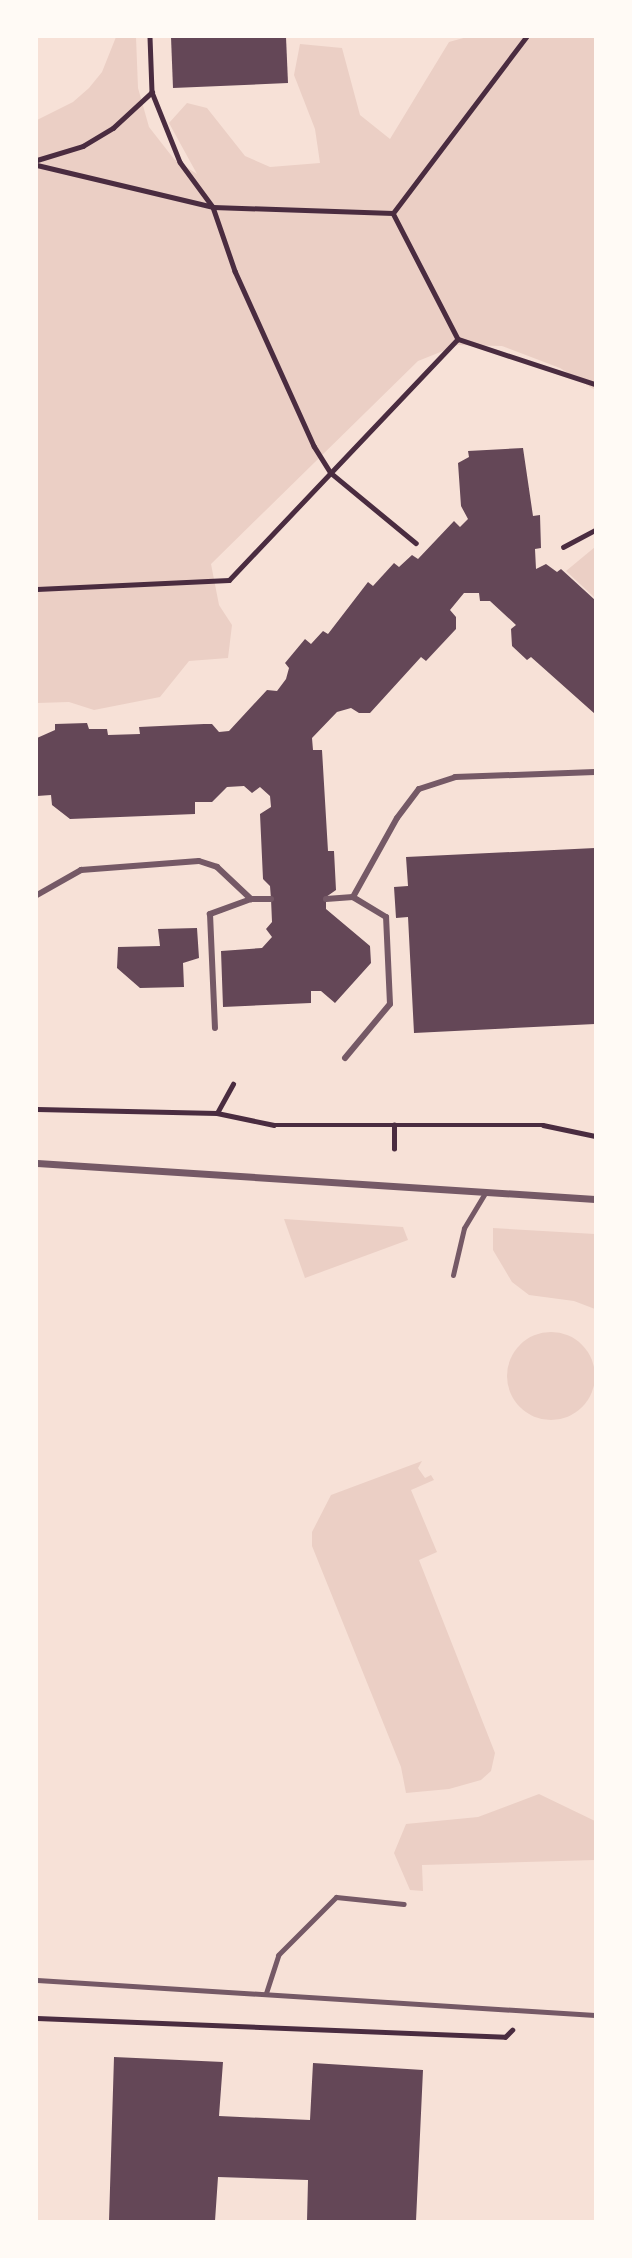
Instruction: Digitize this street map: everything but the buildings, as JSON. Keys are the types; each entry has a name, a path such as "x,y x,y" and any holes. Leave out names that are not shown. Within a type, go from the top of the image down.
{"street":[{"path":"353,897 397,818 419,789 455,777 595,772"},
{"path":"37,895 81,870 199,861 217,867 251,899"},
{"path":"326,899 353,897 386,917 390,1004 345,1058"},
{"path":"215,1028 210,914 251,899 271,899"},
{"path":"37,1163 595,1199"}],"lane":[{"path":"453,1275 464,1228 485,1193"},
{"path":"266,1993 278,1955 336,1897 404,1904"},
{"path":"37,1980 595,2015"}],"path":[{"path":"150,37 152,92 180,162 213,207 235,271 331,473 416,543"},
{"path":"393,213 526,37"},
{"path":"37,163 83,146 113,128 152,92"},
{"path":"37,163 213,207 393,213"},
{"path":"393,213 457,339 595,384"},
{"path":"37,589 229,580 457,339"},
{"path":"563,547 595,530"},
{"path":"217,1113 233,1084"},
{"path":"37,1109 217,1113 274,1125 543,1125 595,1136"},
{"path":"394,1125 394,1149"},
{"path":"37,2018 505,2037 515,2028"}],"shaded area":[{"path":"116,37 136,37 138,88 149,127 174,159 197,174 169,123 187,103 207,108 245,156 270,167 320,163 315,129 294,75 300,44 342,48 360,115 390,139 449,42 467,37 595,37 595,390 560,368 502,346 458,345 418,361 211,564 219,605 232,625 228,658 189,661 160,697 94,710 69,702 37,703 37,120 73,102 89,88 102,72"},
{"path":"595,547 595,598 566,571"},
{"path":"284,1219 403,1227 408,1240 305,1278"},
{"path":"493,1228 595,1234 595,1309 574,1301 529,1295 512,1282 493,1250"},
{"path":"551,1332 576,1339 588,1351 595,1376 588,1401 576,1413 551,1420 526,1413 514,1401 507,1376 514,1351 526,1339"},
{"path":"422,1461 418,1468 425,1478 431,1475 434,1480 411,1490 437,1552 419,1560 495,1753 491,1771 481,1780 449,1789 406,1793 401,1767 312,1546 312,1532 331,1495"},
{"path":"539,1794 595,1821 595,1860 422,1865 423,1891 410,1890 394,1853 406,1824 478,1817"}]}
